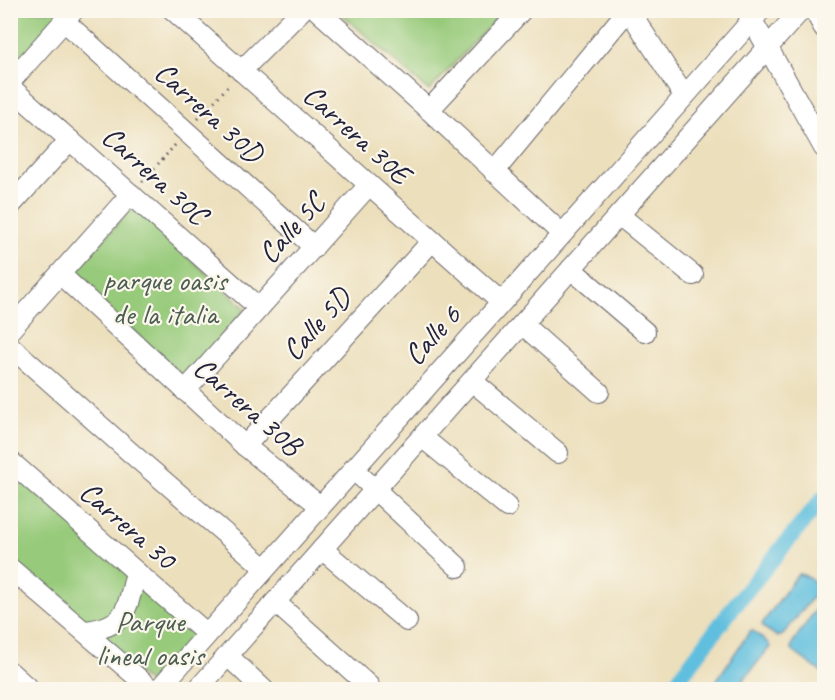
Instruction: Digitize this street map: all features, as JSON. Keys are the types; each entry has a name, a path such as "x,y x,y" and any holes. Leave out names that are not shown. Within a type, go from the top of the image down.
{"street":[{"path":"241,71 302,10"},
{"path":"317,10 562,234"},
{"path":"429,110 522,10"},
{"path":"494,172 629,10 684,96"},
{"name":"Calle 6","path":"197,690 801,10"},
{"path":"814,10 825,28"},
{"name":"Carrera 30E","path":"181,13 241,71 501,302"},
{"name":"Calle 6","path":"158,690 684,96 753,14 768,48"},
{"path":"10,82 69,16"},
{"name":"Carrera 30D","path":"69,16 314,247"},
{"path":"768,48 825,148"},
{"name":"Carrera 30C","path":"10,87 259,308"},
{"path":"10,206 70,140"},
{"name":"Calle 5C","path":"185,391 369,185"},
{"path":"10,330 131,194"},
{"path":"619,215 693,274"},
{"name":"Calle 5D","path":"245,446 432,241"},
{"path":"571,269 645,332"},
{"name":"Carrera 30B","path":"60,274 245,446 320,506"},
{"path":"522,324 599,392"},
{"path":"10,346 265,568"},
{"path":"472,381 558,453"},
{"path":"422,437 507,507"},
{"name":"Carrera 30","path":"10,461 207,634"},
{"path":"353,469 458,567"},
{"path":"322,549 407,621"},
{"path":"12,572 152,690"},
{"path":"84,631 106,627 119,620 125,613 129,602 136,572"},
{"path":"275,602 369,686"},
{"path":"228,656 264,690"},
{"path":"10,672 30,690"}],"path":[{"path":"195,123 241,71"},
{"path":"131,194 182,138"}],"green space":[{"path":"11,11 65,11 11,72"},
{"path":"338,11 503,11 429,91"},
{"name":"parque oasis de la italia","path":"133,206 246,309 183,377 72,275"},
{"path":"10,471 131,572 120,611 85,626 11,560"},
{"name":"Parque lineal oasis","path":"138,576 201,634 151,685 91,633 109,631"}],"water":[{"path":"798,574 810,579 819,589 783,635 778,637 764,628 762,624"},
{"path":"824,598 824,674 791,648"},
{"path":"750,631 768,643 770,647 736,689 712,689 712,687"}],"waterway":[{"path":"671,690 734,606 824,497"}]}
